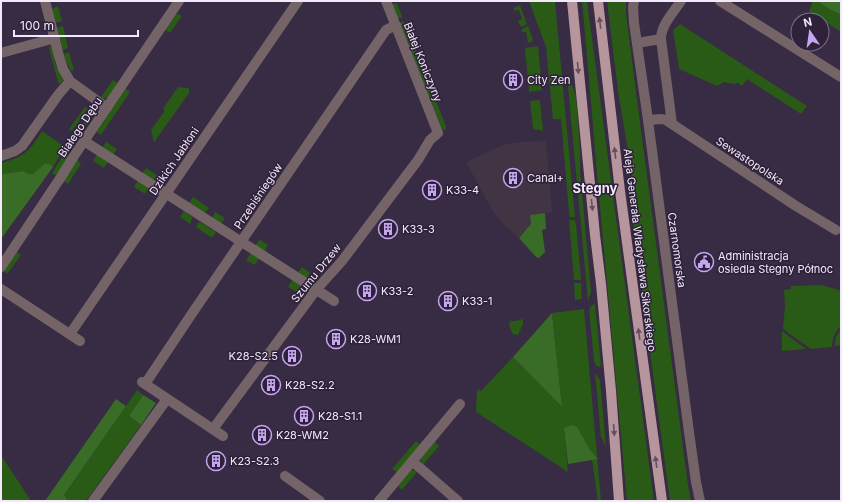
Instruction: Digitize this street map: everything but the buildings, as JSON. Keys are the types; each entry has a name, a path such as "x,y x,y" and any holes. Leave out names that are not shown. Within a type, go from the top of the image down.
{"main road":[{"path":"572,1 611,384 619,501"},
{"name":"Aleja Generała Władysława Sikorskiego","path":"598,1 620,191 662,501"}],"street":[{"path":"45,1 60,61 70,81 107,108"},
{"name":"Białego Dębu","path":"1,267 179,1"},
{"name":"Dzikich Jabłoni","path":"70,334 298,1"},
{"name":"Białej Koniczyny","path":"386,1 438,132"},
{"name":"Czarnomorska","path":"634,1 634,23 689,432 700,501"},
{"path":"672,124 660,39 664,27 681,1"},
{"path":"720,1 841,77"},
{"name":"Przebiśniegów","path":"167,399 143,383 242,242 386,30 396,25"},
{"path":"1,52 54,38"},
{"path":"637,43 660,39"},
{"path":"1,156 15,151 22,146 58,95 70,81"},
{"name":"Sewastopolska","path":"648,120 666,120 796,206 836,230"},
{"name":"Szumu Drzew","path":"213,429 316,290 342,261 418,160 430,140 438,132"},
{"path":"84,141 334,301"},
{"path":"1,289 80,341"},
{"path":"93,501 167,399 223,436"},
{"path":"379,501 460,404"},
{"path":"412,461 458,501"},
{"path":"285,476 320,501"}],"shaded area":[{"path":"546,141 552,212 530,215 531,224 519,238 503,224 492,210 466,162 505,144"}],"green space":[{"path":"529,1 555,1 575,217 570,217 569,213 561,119 553,119 546,47"},
{"path":"582,1 587,1 654,501 627,501"},
{"path":"607,1 626,1 626,13 637,100 691,501 670,501 636,248 632,209 632,175 618,91"},
{"path":"813,1 817,1 841,15 841,32 830,25 830,12 809,11"},
{"path":"817,1 841,1 841,15 829,9"},
{"path":"395,3 397,4 402,18 397,18 392,5"},
{"path":"520,5 527,24 521,27 518,21 522,19 519,10 515,11 513,8"},
{"path":"58,6 62,21 55,23 52,9"},
{"path":"178,14 182,16 170,33 164,29 174,15"},
{"path":"402,21 404,22 446,126 445,130 442,129 400,24"},
{"path":"680,24 807,106 801,114 747,79 742,86 738,83 734,84 724,82 717,86 679,69 673,30"},
{"path":"63,26 68,48 63,50 57,28"},
{"path":"528,26 533,40 528,43 526,32 522,32 522,29"},
{"path":"50,45 56,66 63,79 60,84 58,82 49,48"},
{"path":"538,46 542,90 529,92 525,48"},
{"path":"69,52 74,70 71,71 64,54"},
{"path":"567,76 569,76 576,96 580,170 591,292 588,301"},
{"path":"113,80 119,84 107,98 100,99"},
{"path":"178,87 189,88 189,93 154,142 151,130 164,112 164,107"},
{"path":"125,88 130,92 101,135 95,131"},
{"path":"540,100 543,131 533,129 530,101"},
{"path":"85,107 88,108 72,131 69,129"},
{"path":"91,111 94,113 81,132 79,130"},
{"path":"42,131 65,147 53,167 45,163 33,174 23,171 1,174 1,163 21,156 34,144"},
{"path":"106,142 117,149 113,155 102,148"},
{"path":"64,154 69,156 57,176 52,173"},
{"path":"97,154 109,161 104,168 93,161"},
{"path":"77,160 81,164 68,184 64,181"},
{"path":"45,163 53,167 1,239 1,174 23,171 33,174"},
{"path":"146,168 157,175 153,181 142,174"},
{"path":"138,180 149,187 145,194 134,187"},
{"path":"193,197 209,208 205,213 189,203"},
{"path":"184,211 192,217 190,224 180,217"},
{"path":"215,212 225,218 221,224 212,218"},
{"path":"545,213 546,229 542,230 545,252 539,258 536,257 519,238 531,224 530,215"},
{"path":"569,220 575,220 576,224 581,280 574,280"},
{"path":"200,222 216,232 212,238 196,227"},
{"path":"259,240 268,245 264,252 255,246"},
{"path":"16,252 21,255 8,273 3,271"},
{"path":"251,253 259,258 255,265 246,260"},
{"path":"302,267 310,273 306,279 298,273"},
{"path":"292,280 301,285 297,291 288,287"},
{"path":"574,283 581,283 582,299 575,300"},
{"path":"822,285 839,290 841,293 841,326 834,335 832,347 811,349 783,328 785,305 784,290 791,289 791,286"},
{"path":"594,304 600,367 595,364 594,360 589,310"},
{"path":"584,309 597,458 589,450 577,427 564,428 568,472 476,412 477,389 481,391 513,357 562,407 552,313"},
{"path":"552,313 562,407 513,357"},
{"path":"523,319 523,324 518,335 513,335 509,325 510,321"},
{"path":"841,329 841,345 835,346 836,337"},
{"path":"782,331 806,349 782,351"},
{"path":"595,373 600,380 606,447 601,438"},
{"path":"137,390 143,395 129,416 141,425 86,501 68,501 64,495"},
{"path":"143,395 156,403 141,425 129,416"},
{"path":"116,399 126,406 64,495 68,501 45,501"},
{"path":"572,425 577,427 590,450 598,459 568,464 564,428"},
{"path":"416,441 420,445 397,472 392,469"},
{"path":"435,442 439,446 423,465 421,458"},
{"path":"1,455 31,501 1,501"},
{"path":"597,459 601,501 598,501 592,460"},
{"path":"414,470 417,472 402,490 398,486 409,471"}],"place":[{"name":"City Zen","path":"513,80"},
{"name":"Canal+","path":"513,178"},
{"name":"K33-4","path":"432,190"},
{"name":"K33-3","path":"388,229"},
{"name":"Administracja osiedla Stegny Północ","path":"704,262"},
{"name":"K33-2","path":"367,291"},
{"name":"K33-1","path":"448,301"},
{"name":"K28-WM1","path":"336,339"},
{"name":"K28-S2.5","path":"292,356"},
{"name":"K28-S2.2","path":"271,385"},
{"name":"K28-S1.1","path":"304,416"},
{"name":"K28-WM2","path":"262,435"},
{"name":"K23-S2.3","path":"216,461"}],"district":[{"name":"Stegny","path":"595,188"}]}
